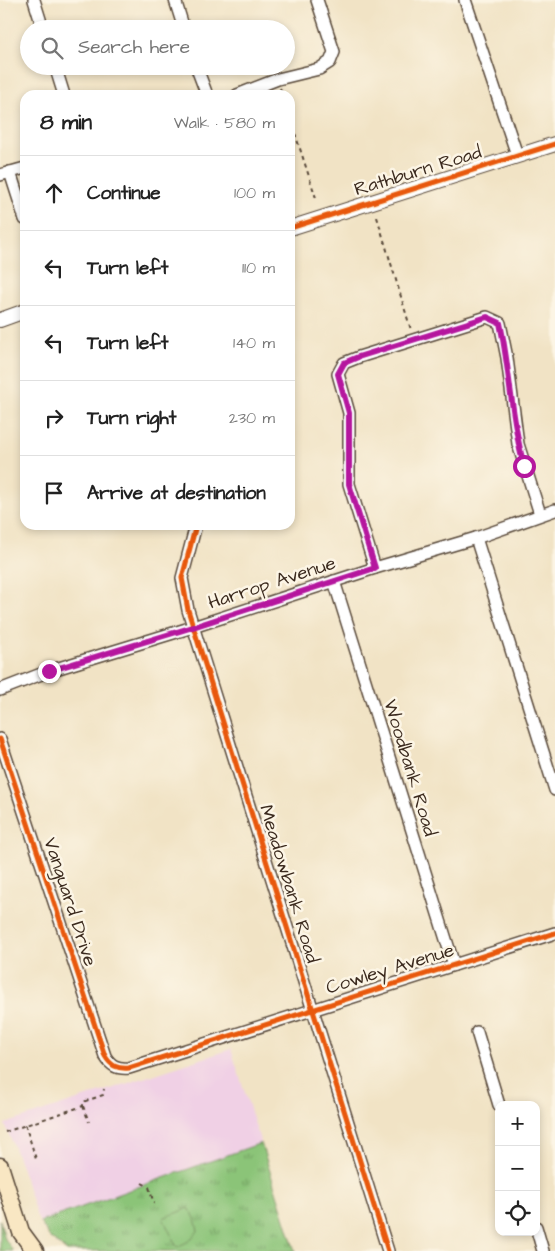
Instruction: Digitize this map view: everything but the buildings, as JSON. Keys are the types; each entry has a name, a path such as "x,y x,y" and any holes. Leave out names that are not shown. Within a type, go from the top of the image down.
{"main road":[{"path":"0,1166 21,1232 35,1251"}],"street":[{"path":"34,0 40,20"},
{"path":"175,0 181,20"},
{"path":"295,75 319,69 330,62 334,52 317,0"},
{"path":"465,0 517,155"},
{"path":"58,75 62,90"},
{"path":"199,75 205,90"},
{"path":"250,90 294,75"},
{"name":"Rathburn Road","path":"295,226 555,144"},
{"path":"20,170 5,174 20,208"},
{"path":"0,320 20,313"},
{"path":"375,568 349,484 349,413 338,374 344,363 358,357 487,317 500,323 508,358 518,444 540,514"},
{"name":"Harrop Avenue","path":"0,690 49,671 476,538 555,510"},
{"name":"Meadowbank Road","path":"195,530 182,578 188,610 388,1251"},
{"path":"476,538 555,790"},
{"name":"Woodbank Road","path":"334,581 454,965"},
{"name":"Vanguard Drive","path":"0,739 105,1056 109,1064 119,1068"},
{"name":"Cowley Avenue","path":"119,1068 129,1068 312,1008 555,933"},
{"path":"477,1032 498,1101"},
{"path":"539,1236 544,1251"}],"path":[{"path":"295,133 317,201"},
{"path":"377,217 414,341"},
{"path":"89,1122 82,1102 103,1094 104,1089"},
{"path":"5,1132 84,1106"},
{"path":"25,1124 36,1159"},
{"path":"142,1183 149,1187 154,1204"}],"shaded area":[{"path":"231,1049 295,1251 67,1251 57,1244 44,1230 37,1217 5,1124"}],"green space":[{"path":"261,1143 295,1251 67,1251 50,1238 40,1222"},
{"path":"189,1208 195,1218 198,1231 189,1241 177,1247 163,1218"},
{"path":"0,1220 5,1239 13,1251 0,1251"}],"cycle path":[{"path":"295,226 555,144"},
{"path":"195,530 182,578 188,610 388,1251"},
{"path":"0,739 105,1056 112,1064 118,1067 129,1068 555,933"}],"route":[{"path":"49,671 375,568 349,484 349,413 338,374 344,363 487,317 500,323 508,358 518,444 524,466"}]}
